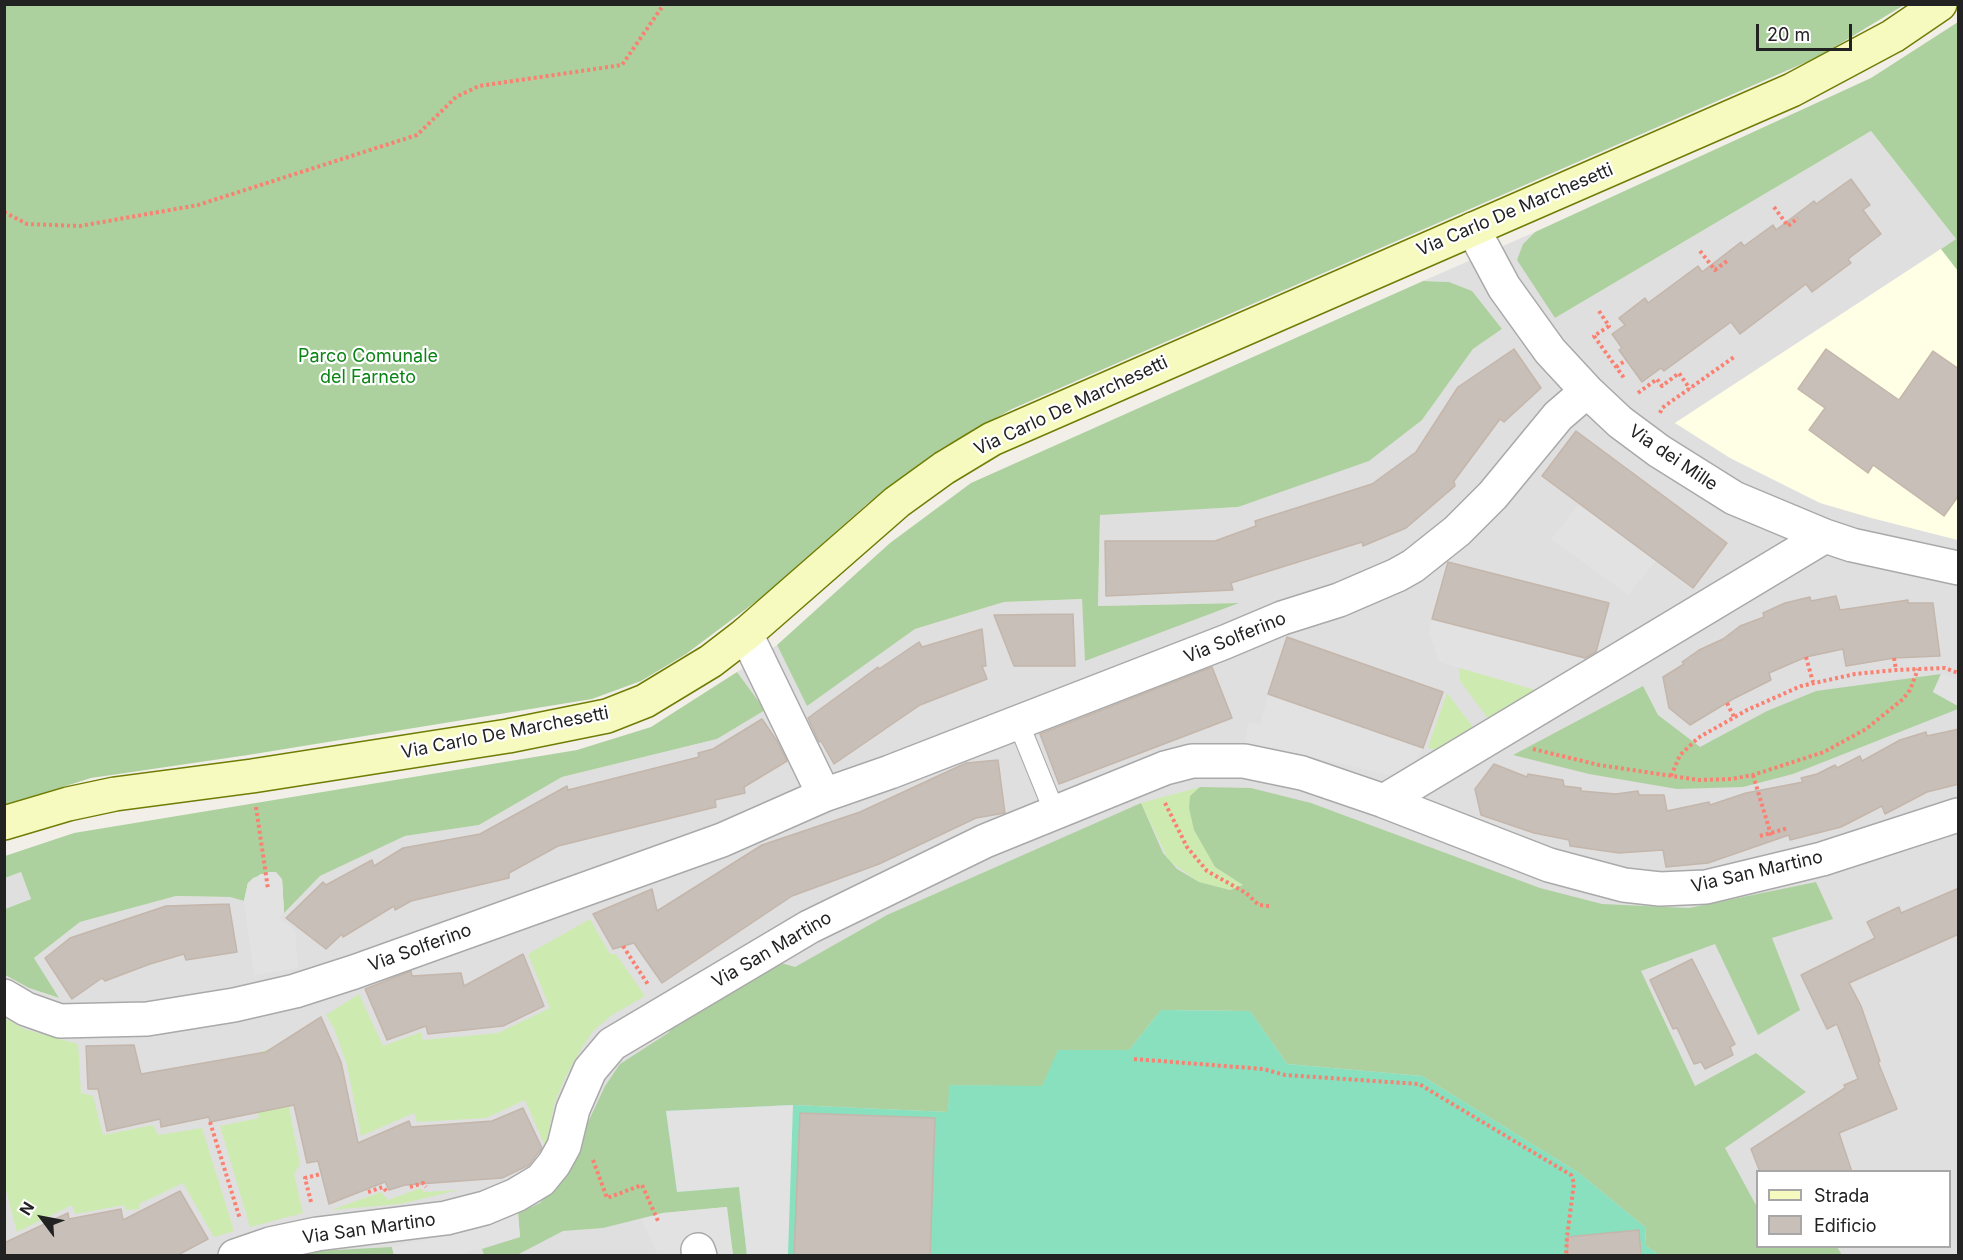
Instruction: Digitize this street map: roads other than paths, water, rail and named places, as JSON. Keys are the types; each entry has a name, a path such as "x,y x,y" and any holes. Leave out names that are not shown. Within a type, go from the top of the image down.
{"main road":[{"name":"Via Carlo De Marchesetti","path":"4,823 68,804 115,795 498,738 607,716 645,701 676,683 746,634 897,502 944,468 992,439 1792,90 1893,36 1940,4"}],"street":[{"name":"Via dei Mille","path":"1473,229 1504,287 1550,351 1620,422 1700,478 1734,498 1825,536 1852,545 1959,568"},
{"name":"Via Solferino","path":"4,996 26,1009 60,1021 147,1019 234,1005 295,991 722,840 824,795 890,772 1282,618 1339,600 1413,566 1457,531 1493,495 1558,416 1587,391"},
{"path":"1384,801 1825,536"},
{"path":"746,634 824,795"},
{"name":"Via San Martino","path":"238,1240 270,1244 317,1234 446,1218 485,1208 516,1195 541,1180 554,1164 564,1146 573,1109 590,1070 612,1044 809,927 985,841 1165,768 1192,760 1244,761 1302,773 1384,801 1549,865 1624,885 1660,889 1706,887 1822,859 1959,815"}],"lane":[{"path":"1018,722 1055,813"}],"park label":[{"name":"Parco Comunale del Farneto","path":"368,367"}]}
